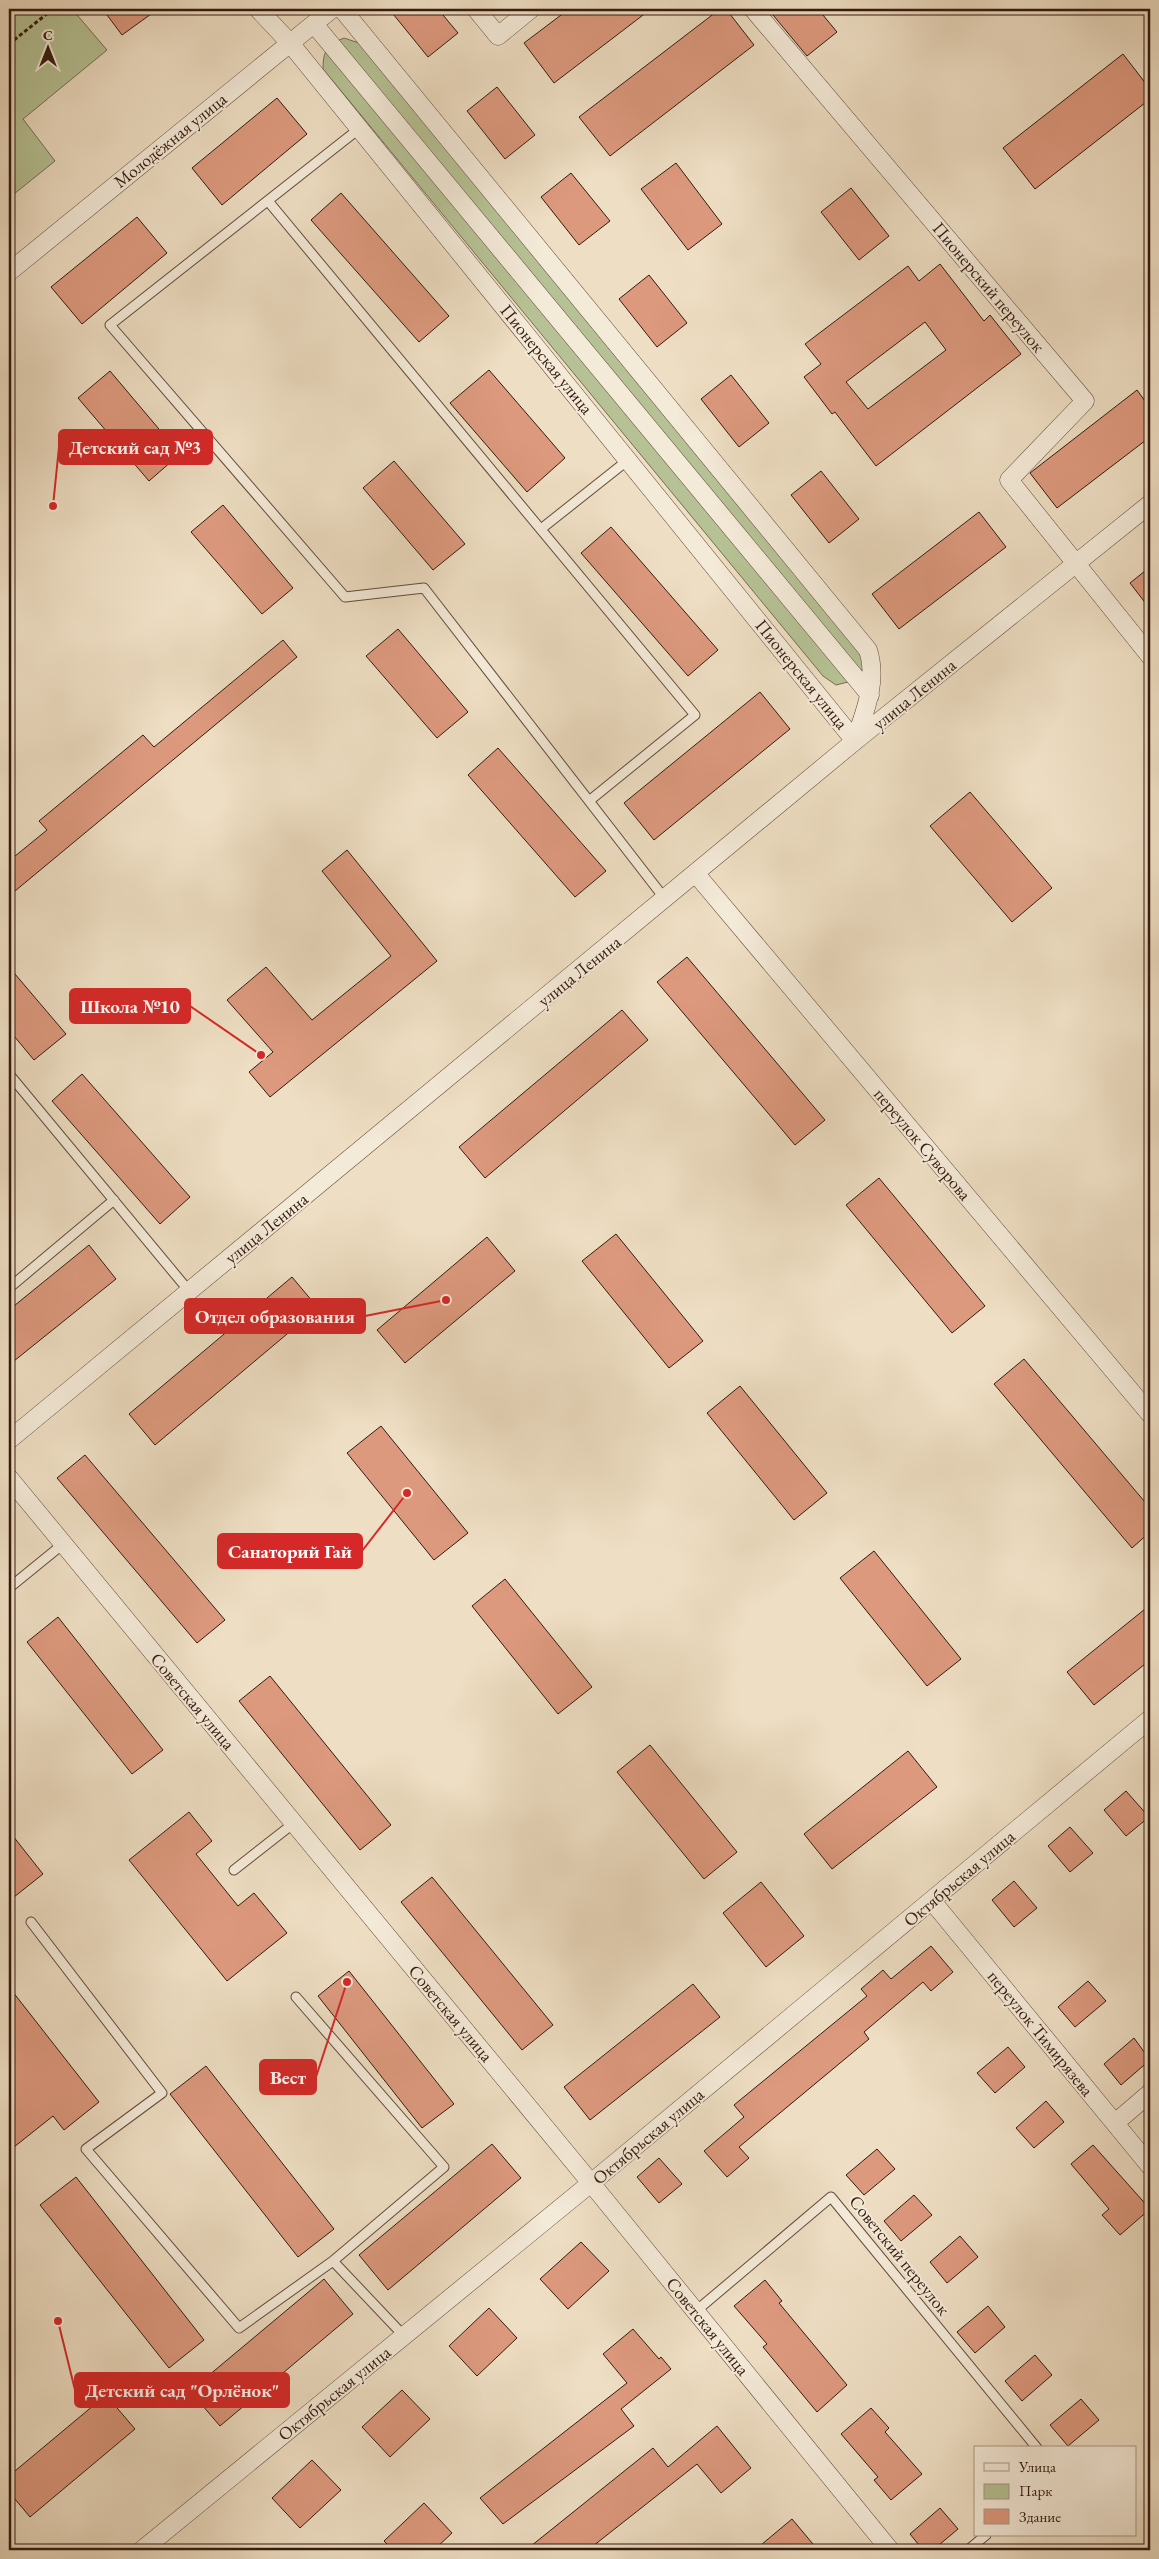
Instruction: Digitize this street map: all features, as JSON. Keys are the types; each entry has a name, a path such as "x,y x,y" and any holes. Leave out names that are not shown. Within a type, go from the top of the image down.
{"street":[{"name":"Пионерская улица","path":"258,9 290,43 360,128 855,741"},
{"name":"Молодёжная улица","path":"9,272 332,9"},
{"name":"Пионерская улица","path":"342,9 868,650 872,662 870,695 855,741"},
{"path":"476,9 498,36 531,9"},
{"name":"Пионерский переулок","path":"754,9 1085,402 1010,480 1076,563"},
{"path":"314,24 870,695"},
{"name":"улица Ленина","path":"9,1440 666,900 855,741 1150,504"},
{"path":"1076,563 1150,656"},
{"name":"переулок Суворова","path":"696,874 1150,1414"},
{"name":"Советская улица","path":"9,1478 591,2183 890,2550"},
{"name":"Октябрьская улица","path":"142,2550 591,2183 1150,1720"},
{"name":"переулок Тимирязева","path":"932,1901 1150,2166"},
{"path":"1115,2123 1150,2093"}],"lane":[{"path":"360,128 110,325 345,596 424,588 666,900"},
{"path":"268,201 696,715 589,801"},
{"path":"541,530 628,460"},
{"path":"9,1074 189,1291"},
{"path":"9,1288 114,1200"},
{"path":"9,1588 63,1544"},
{"path":"234,1870 294,1823"},
{"path":"31,1922 162,2093 86,2149 239,2328 333,2260 444,2167 296,1997"},
{"name":"Советский переулок","path":"696,2312 831,2197 1035,2446"},
{"path":"333,2260 404,2336"},
{"path":"968,2550 985,2536"}],"path":[{"path":"9,44 54,9"}],"green space":[{"path":"9,9 72,9 107,50 23,119 55,161 9,198"},
{"path":"344,38 359,43 860,646 865,664 856,680 836,685 823,676 323,69 327,49"}],"building":[{"path":"116,9 158,9 122,35 107,15"},
{"path":"389,9 438,9 458,33 428,57"},
{"path":"569,9 651,9 554,83 524,43"},
{"path":"720,9 726,9 754,45 610,156 579,117"},
{"path":"768,9 818,9 837,32 807,56"},
{"path":"1123,54 1150,89 1150,99 1035,189 1003,148"},
{"path":"497,87 535,135 505,159 467,111"},
{"path":"277,98 307,134 222,205 192,168"},
{"path":"676,163 722,224 688,250 641,189"},
{"path":"571,173 610,221 579,245 541,197"},
{"path":"851,188 889,236 859,260 821,212"},
{"path":"341,193 449,316 419,342 311,220"},
{"path":"137,217 167,253 82,324 51,287"},
{"path":"940,264 984,321 990,315 1021,354 876,466 835,412 832,414 804,377 821,364 805,344 908,266 919,281","holes":["925,322 946,350 868,409 846,382"]},
{"path":"649,275 687,323 657,347 619,299"},
{"path":"489,370 565,458 527,492 450,403"},
{"path":"110,371 180,454 149,481 78,398"},
{"path":"731,375 769,423 739,447 701,399"},
{"path":"1137,390 1150,408 1150,437 1057,508 1030,473"},
{"path":"394,461 465,544 433,570 363,488"},
{"path":"821,471 859,519 829,543 791,495"},
{"path":"223,505 293,588 262,614 191,532"},
{"path":"979,512 1006,547 899,629 872,594"},
{"path":"611,527 718,650 688,676 581,553"},
{"path":"1150,567 1150,609 1130,583"},
{"path":"398,629 468,712 437,738 366,656"},
{"path":"283,640 297,657 9,896 9,861 47,830 39,821 143,735 154,747"},
{"path":"760,692 790,729 654,840 624,803"},
{"path":"498,748 606,871 575,897 468,775"},
{"path":"970,792 1052,888 1012,922 930,826"},
{"path":"347,850 437,961 270,1097 249,1072 273,1052 227,1000 266,967 312,1020 391,956 322,871"},
{"path":"687,957 825,1120 795,1145 657,982"},
{"path":"9,967 66,1034 34,1060 9,1030"},
{"path":"622,1010 648,1040 485,1178 459,1147"},
{"path":"82,1074 190,1197 160,1224 52,1101"},
{"path":"879,1178 985,1306 952,1333 846,1205"},
{"path":"616,1234 703,1341 669,1368 582,1261"},
{"path":"487,1237 515,1271 405,1363 377,1330"},
{"path":"89,1245 116,1279 9,1365 9,1310"},
{"path":"292,1277 318,1308 155,1445 129,1414"},
{"path":"1024,1359 1150,1508 1150,1532 1132,1548 994,1384"},
{"path":"740,1386 827,1493 794,1520 707,1413"},
{"path":"381,1426 468,1533 434,1560 347,1453"},
{"path":"85,1455 225,1620 197,1643 57,1478"},
{"path":"874,1551 961,1659 927,1686 840,1578"},
{"path":"505,1579 592,1687 558,1714 472,1606"},
{"path":"1150,1605 1150,1660 1094,1705 1067,1672"},
{"path":"58,1617 163,1750 132,1774 27,1642"},
{"path":"270,1676 391,1825 360,1850 239,1701"},
{"path":"650,1745 737,1852 704,1879 617,1772"},
{"path":"908,1751 937,1787 832,1869 804,1834"},
{"path":"1126,1791 1149,1817 1126,1836 1104,1810"},
{"path":"189,1812 212,1841 196,1854 238,1906 254,1893 287,1933 227,1981 129,1860"},
{"path":"1070,1827 1093,1853 1070,1872 1048,1846"},
{"path":"9,1831 43,1874 9,1901"},
{"path":"432,1877 553,2025 522,2050 401,1902"},
{"path":"1014,1881 1037,1908 1014,1927 992,1900"},
{"path":"761,1882 804,1936 766,1967 723,1913"},
{"path":"931,1946 953,1972 931,1991 923,1982 864,2032 869,2039 739,2147 749,2158 727,2177 704,2151 744,2117 734,2105 867,1996 861,1989 883,1970 891,1979"},
{"path":"349,1971 454,2104 422,2128 318,1996"},
{"path":"1088,1981 1106,2001 1075,2027 1058,2007"},
{"path":"693,1984 720,2017 590,2120 564,2087"},
{"path":"9,1987 99,2102 64,2130 53,2116 9,2151"},
{"path":"1134,2038 1150,2060 1121,2085 1104,2064"},
{"path":"1008,2047 1025,2067 995,2093 977,2073"},
{"path":"206,2066 334,2229 298,2257 170,2094"},
{"path":"1046,2101 1064,2122 1034,2148 1016,2128"},
{"path":"492,2144 521,2178 388,2290 359,2255"},
{"path":"1093,2145 1150,2209 1120,2235 1102,2215 1109,2209 1071,2164"},
{"path":"877,2149 895,2169 864,2195 846,2175"},
{"path":"659,2158 682,2184 659,2203 637,2177"},
{"path":"76,2177 204,2340 169,2368 40,2205"},
{"path":"914,2195 932,2215 901,2241 884,2221"},
{"path":"960,2236 978,2257 947,2283 930,2262"},
{"path":"581,2242 609,2271 568,2309 540,2279"},
{"path":"324,2279 353,2314 220,2426 190,2391"},
{"path":"765,2280 782,2301 779,2303 847,2385 817,2412 763,2347 767,2344 734,2306"},
{"path":"988,2306 1005,2327 975,2353 957,2332"},
{"path":"489,2308 517,2338 477,2376 449,2346"},
{"path":"633,2329 659,2359 661,2357 671,2369 621,2409 634,2426 503,2524 480,2498 627,2383 603,2354"},
{"path":"1035,2355 1052,2375 1022,2401 1005,2381"},
{"path":"402,2390 430,2419 390,2457 362,2427"},
{"path":"106,2395 135,2429 30,2517 9,2492 9,2476"},
{"path":"1081,2399 1099,2420 1068,2446 1050,2425"},
{"path":"871,2408 889,2428 885,2432 922,2474 891,2500 874,2480 878,2477 841,2434"},
{"path":"717,2426 751,2468 721,2493 697,2464 588,2550 526,2550 653,2448 668,2467"},
{"path":"312,2460 341,2490 300,2528 272,2498"},
{"path":"424,2503 452,2533 434,2550 393,2550 384,2541"},
{"path":"940,2508 958,2529 933,2550 923,2550 910,2534"},
{"path":"792,2519 818,2550 755,2550"}],"place":[{"name":"Детский сад №3","path":"53,506"},
{"name":"Школа №10","path":"261,1055"},
{"name":"Отдел образования","path":"446,1300"},
{"name":"Санаторий Гай","path":"407,1493"},
{"name":"Вест","path":"347,1982"},
{"name":"Детский сад \"Орлёнок\"","path":"58,2321"}]}
